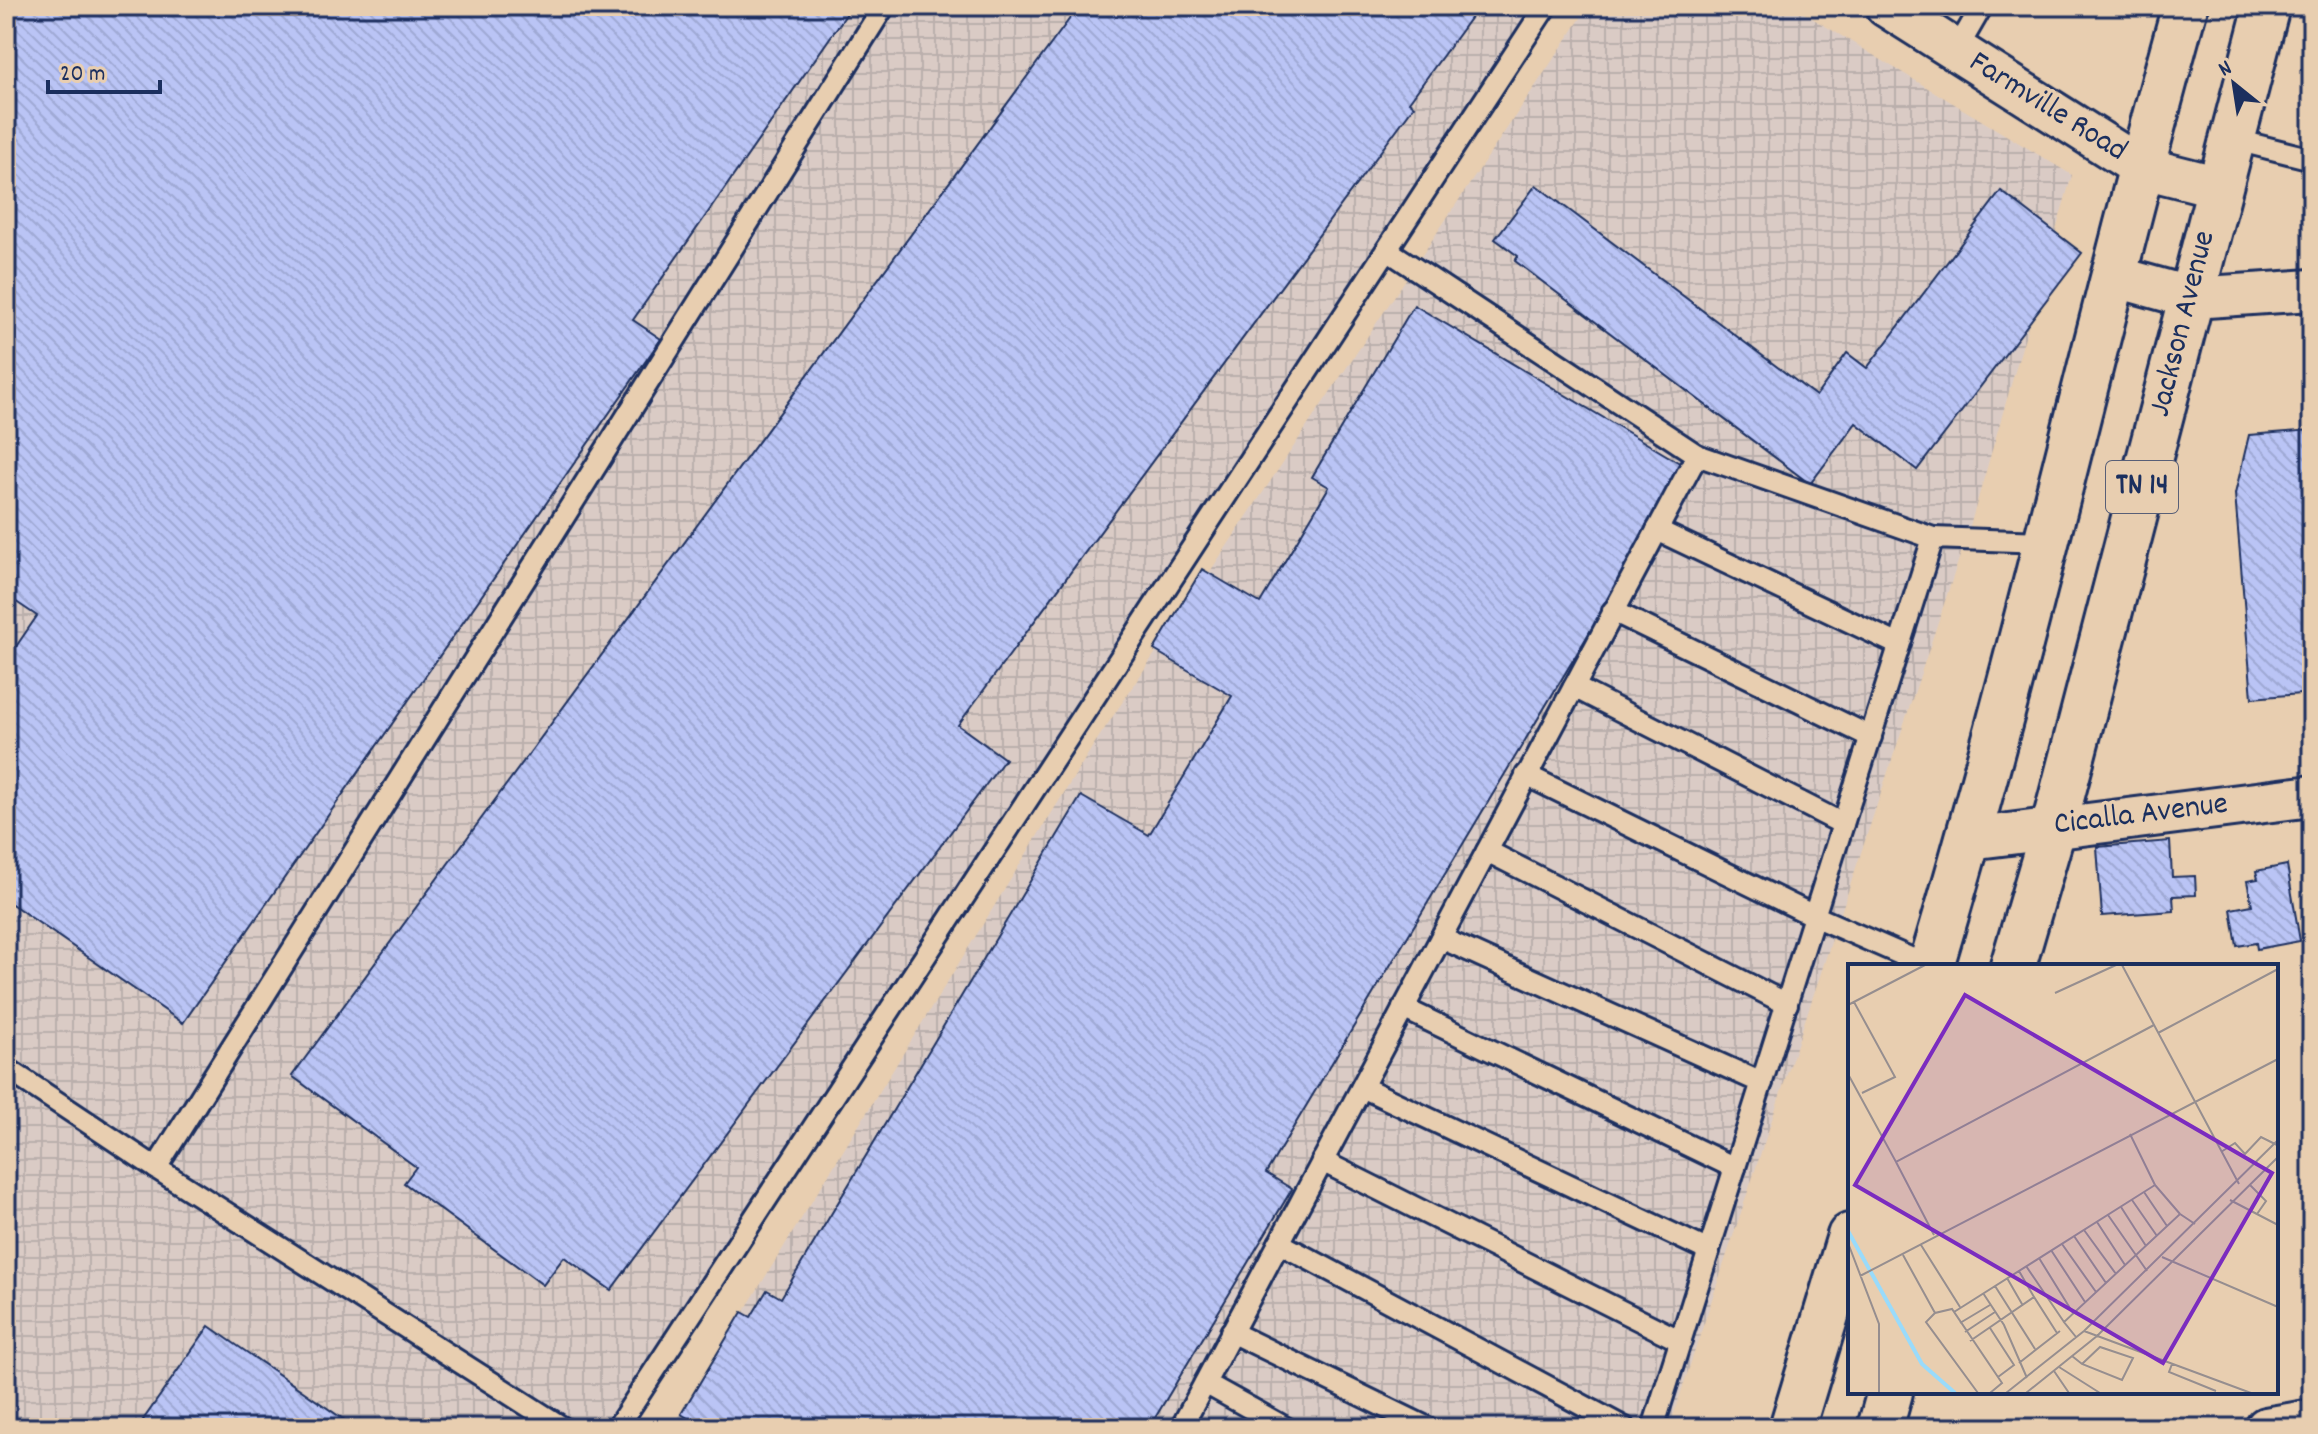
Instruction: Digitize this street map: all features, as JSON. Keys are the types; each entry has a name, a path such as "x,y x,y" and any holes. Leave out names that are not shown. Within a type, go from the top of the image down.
{"main road":[{"name":"TN 14","path":"1931,964 1969,839 2140,167 2185,6"},
{"name":"Jackson Avenue","path":"2014,964 2054,826 2267,6"},
{"path":"1792,1428 1848,1243"},
{"path":"1880,1428 1889,1394"}],"street":[{"name":"Farmville Road","path":"1886,6 2140,167 2219,187"},
{"path":"2113,276 2192,298 2312,290"},
{"name":"Cicalla Avenue","path":"1969,839 2312,796"},
{"path":"2266,1428 2312,1420"}],"lane":[{"path":"156,1168 884,6"},
{"path":"617,1428 1546,6"},
{"path":"1956,51 1982,6"},
{"path":"2232,139 2312,159"},
{"path":"1387,250 1697,455 1933,538 2046,542"},
{"path":"1181,1428 1697,455"},
{"path":"1657,530 1899,645"},
{"path":"1653,1428 1933,538"},
{"path":"1613,611 1871,737"},
{"path":"1574,687 1843,824"},
{"path":"1526,775 1814,916 1925,964"},
{"path":"1487,851 1787,1004"},
{"path":"1441,938 1762,1083"},
{"path":"1403,1008 1735,1168"},
{"path":"6,1068 156,1168 563,1428"},
{"path":"1362,1087 1709,1251"},
{"path":"1322,1161 1681,1341"},
{"path":"1279,1243 1625,1428"},
{"path":"1231,1332 1428,1428"},
{"path":"1205,1383 1286,1428"}],"shaded area":[{"path":"6,6 1552,6 617,1428 6,1428"},
{"path":"1589,6 1792,6 2072,175 1970,526 1669,1428 672,1428 1093,746"}],"building":[{"path":"6,6 852,6 633,320 661,339 183,1023 6,900 6,661 37,616 6,595"},
{"path":"1079,6 1479,6 1409,102 1414,106 958,725 1005,759 611,1290 564,1257 543,1285 404,1183 416,1167 292,1076"},
{"path":"1536,185 1816,396 1847,353 1867,368 2001,191 2082,253 1917,470 1856,423 1810,484 1515,261 1518,256 1495,239"},
{"path":"1414,305 1688,468 1266,1173 1292,1189 1149,1428 705,1428 681,1414 742,1312 751,1317 767,1290 781,1298 1081,796 1149,835 1232,696 1154,650 1202,569 1260,603 1329,487 1312,477"},
{"path":"2312,430 2312,693 2252,698 2235,494 2249,435"},
{"path":"2170,841 2172,877 2195,876 2196,895 2173,896 2174,911 2102,916 2097,847"},
{"path":"2305,861 2312,861 2312,937"},
{"path":"2287,865 2300,941 2257,949 2256,943 2237,946 2231,909 2252,905 2247,881 2258,879 2256,871"},
{"path":"209,1326 356,1428 154,1428 143,1420"}]}
